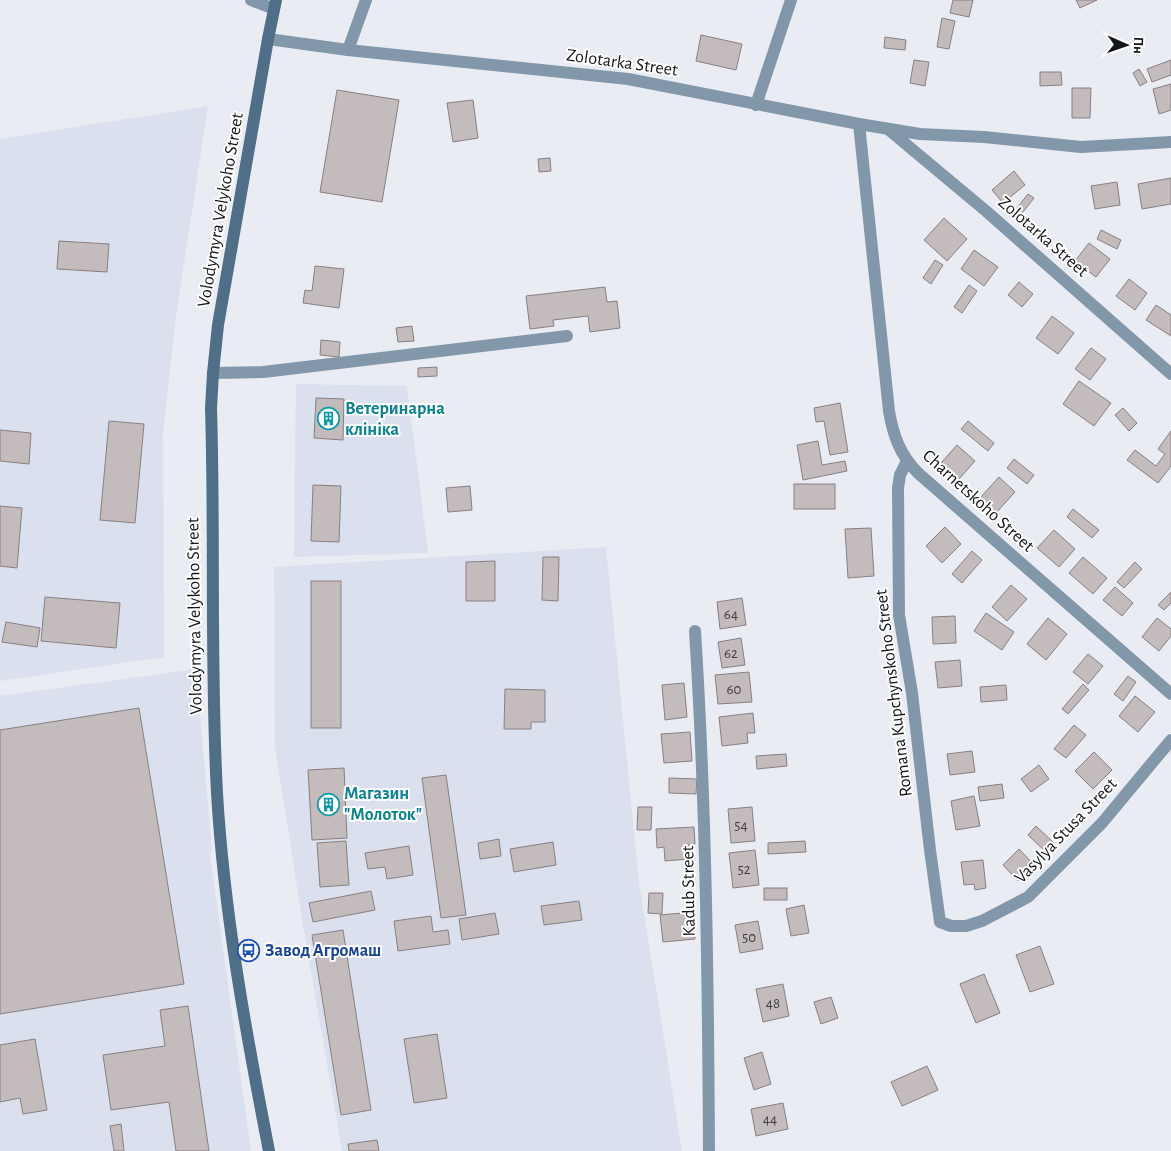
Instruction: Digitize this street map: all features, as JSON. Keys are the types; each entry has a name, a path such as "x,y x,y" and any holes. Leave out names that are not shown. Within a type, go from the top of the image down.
{"main road":[{"name":"Volodymyra Velykoho Street","path":"269,1151 235,953 219,821 213,662 211,408 213,372 220,316 275,4"}],"street":[{"path":"251,0 275,4"},
{"path":"348,50 366,0"},
{"path":"756,105 791,0"},
{"name":"Zolotarka Street","path":"268,39 348,50 628,79 889,130 926,134 984,136 1081,147 1171,142"},
{"name":"Charnetskoho Street","path":"859,124 889,410 897,442 906,461 1171,694"},
{"name":"Zolotarka Street","path":"889,130 969,196 1171,374"},
{"path":"213,372 263,372 567,336"},
{"name":"Romana Kupchynskoho Street","path":"906,461 900,475 898,488 899,615 912,694 940,922"},
{"name":"Kadub Street","path":"695,631 705,813 708,1151"},
{"name":"Vasylya Stusa Street","path":"940,922 951,926 966,926 982,921 1028,898 1102,823 1171,740"}],"shaded area":[{"path":"208,106 176,316 163,433 164,657 0,681 0,139"},
{"name":"Ветеринарна клініка","path":"296,384 407,386 428,553 294,557"},
{"path":"606,547 639,882 682,1151 342,1151 275,747 274,567"},
{"path":"196,669 212,850 210,854 251,1151 0,1151 0,696"}],"building":[{"path":"953,0 973,0 969,17 950,13"},
{"path":"1076,0 1097,0 1080,8"},
{"path":"942,18 955,21 949,49 937,47"},
{"path":"701,35 742,44 736,70 696,61"},
{"path":"885,37 906,40 905,50 884,48"},
{"path":"914,60 929,62 925,86 910,83"},
{"path":"1171,60 1171,75 1152,82 1147,69"},
{"path":"1139,69 1147,82 1140,86 1133,73"},
{"path":"1040,72 1061,72 1062,85 1040,86"},
{"path":"1171,84 1171,110 1159,114 1153,89"},
{"path":"1072,88 1091,88 1090,118 1072,118"},
{"path":"337,90 399,100 382,202 320,192"},
{"path":"473,100 478,138 453,142 447,103"},
{"path":"550,158 551,171 539,172 538,159"},
{"path":"1014,171 1025,185 1003,203 992,190"},
{"path":"1171,178 1171,204 1142,209 1138,184"},
{"path":"1117,182 1120,205 1095,209 1091,186"},
{"path":"1028,194 1034,198 1016,221 1010,217"},
{"path":"944,218 967,239 947,261 924,240"},
{"path":"1101,230 1121,240 1117,249 1097,239"},
{"path":"59,241 109,244 107,272 57,269"},
{"path":"1089,243 1110,259 1096,277 1075,261"},
{"path":"974,250 998,267 984,286 961,269"},
{"path":"935,260 943,265 931,284 923,278"},
{"path":"315,266 344,269 339,308 303,303 305,290 312,291"},
{"path":"1129,279 1147,293 1135,310 1116,296"},
{"path":"1019,282 1033,294 1022,307 1008,295"},
{"path":"969,285 977,291 962,313 954,307"},
{"path":"605,287 607,302 617,301 620,328 590,332 588,316 553,320 554,326 530,329 526,296"},
{"path":"1156,305 1171,315 1171,336 1146,320"},
{"path":"1052,316 1074,333 1058,354 1036,338"},
{"path":"412,326 414,341 398,342 396,328"},
{"path":"321,340 340,342 339,357 320,355"},
{"path":"1091,348 1106,359 1090,380 1075,369"},
{"path":"437,367 437,376 418,377 418,368"},
{"path":"1079,381 1111,403 1094,426 1063,404"},
{"name":"Ветеринарна клініка","path":"316,398 344,399 343,440 314,438"},
{"path":"840,403 848,452 830,455 824,421 816,422 814,408"},
{"path":"1123,408 1137,423 1129,431 1115,415"},
{"path":"109,421 144,424 135,523 100,520"},
{"path":"968,421 994,443 988,451 961,429"},
{"path":"0,430 31,433 29,464 0,461"},
{"path":"1171,431 1171,466 1158,483 1127,460 1135,450 1156,466 1165,454 1158,449"},
{"path":"818,441 822,465 845,461 847,471 803,480 797,445"},
{"path":"957,445 975,461 959,479 941,463"},
{"path":"1014,459 1034,475 1027,484 1007,468"},
{"path":"999,477 1015,492 996,513 980,498"},
{"path":"794,484 835,484 835,509 794,509"},
{"path":"313,485 341,486 339,542 311,541"},
{"path":"470,486 472,510 448,512 446,488"},
{"path":"0,506 22,508 17,568 0,566"},
{"path":"1073,509 1099,530 1092,538 1067,517"},
{"path":"945,527 961,544 942,563 926,546"},
{"path":"871,528 874,576 848,578 845,529"},
{"path":"1054,530 1075,549 1059,567 1037,548"},
{"path":"972,551 982,560 962,583 952,574"},
{"path":"543,557 559,557 558,601 542,600"},
{"path":"1083,557 1107,578 1093,594 1069,573"},
{"path":"495,561 495,601 466,601 466,562"},
{"path":"1135,562 1142,569 1124,588 1117,582"},
{"path":"311,581 341,581 341,728 311,728"},
{"path":"1011,585 1027,599 1007,621 992,607"},
{"path":"1115,587 1133,603 1122,616 1103,600"},
{"path":"1171,592 1171,603 1164,610 1158,605"},
{"path":"45,597 120,603 116,648 41,641"},
{"path":"742,598 746,625 720,629 717,602"},
{"path":"986,613 1014,632 1002,650 974,631"},
{"path":"955,616 956,643 933,644 932,617"},
{"path":"1048,618 1067,634 1046,660 1027,644"},
{"path":"1157,618 1171,629 1171,636 1159,651 1142,637"},
{"path":"6,622 40,628 37,647 2,642"},
{"path":"741,638 745,665 722,668 718,642"},
{"path":"1088,654 1103,666 1088,684 1073,672"},
{"path":"960,660 962,686 938,688 935,662"},
{"path":"749,672 752,702 718,704 715,675"},
{"path":"1128,676 1136,682 1123,701 1114,694"},
{"path":"684,683 687,717 665,720 662,685"},
{"path":"1083,684 1089,690 1068,714 1062,709"},
{"path":"1006,685 1007,700 981,702 980,687"},
{"path":"505,689 545,690 545,722 531,722 531,729 504,729"},
{"path":"1135,696 1155,712 1138,732 1119,716"},
{"path":"139,708 184,984 0,1014 0,730"},
{"path":"753,713 755,733 747,733 748,743 722,746 719,717"},
{"path":"1074,725 1086,735 1066,758 1054,749"},
{"path":"690,732 692,761 664,763 661,734"},
{"path":"972,751 975,772 950,775 947,754"},
{"path":"1094,752 1112,770 1093,789 1075,771"},
{"path":"786,754 787,766 757,769 756,756"},
{"path":"1039,765 1049,779 1031,792 1021,779"},
{"name":"Магазин \"Молоток\"","path":"344,768 347,838 312,840 308,770"},
{"path":"446,775 466,915 441,918 422,778"},
{"path":"669,778 697,779 696,794 669,793"},
{"path":"1002,784 1004,798 980,801 978,787"},
{"path":"974,796 980,826 956,830 951,801"},
{"path":"638,807 652,807 651,830 637,830"},
{"path":"752,807 755,841 731,843 728,809"},
{"path":"1036,826 1054,843 1046,852 1028,835"},
{"path":"694,827 695,844 688,845 689,859 665,861 664,847 657,848 656,829"},
{"path":"499,839 501,856 480,859 478,843"},
{"path":"346,841 349,885 320,887 317,843"},
{"path":"805,841 806,852 768,854 768,843"},
{"path":"553,842 556,865 514,872 510,849"},
{"path":"409,846 413,875 387,879 385,867 368,869 365,853"},
{"path":"1019,849 1034,865 1018,881 1003,865"},
{"path":"755,850 759,885 733,888 729,853"},
{"path":"983,860 986,888 975,890 974,884 964,885 961,862"},
{"path":"764,888 787,888 787,900 764,900"},
{"path":"371,891 375,910 313,922 309,903"},
{"path":"649,893 663,893 662,914 648,913"},
{"path":"579,901 582,920 544,925 541,906"},
{"path":"804,905 809,933 791,936 786,909"},
{"path":"693,912 695,939 663,942 660,915"},
{"path":"495,913 499,934 462,940 459,919"},
{"path":"431,916 433,932 448,930 450,944 398,951 394,921"},
{"path":"758,921 763,949 740,953 735,925"},
{"path":"343,930 371,1110 341,1115 312,935"},
{"path":"1040,946 1054,984 1030,992 1016,955"},
{"path":"984,974 1000,1013 976,1023 960,984"},
{"path":"783,984 789,1016 763,1022 756,989"},
{"path":"831,997 838,1018 821,1024 814,1002"},
{"path":"188,1006 209,1151 176,1151 169,1102 111,1110 103,1055 165,1046 160,1010"},
{"path":"437,1034 447,1098 414,1103 404,1039"},
{"path":"35,1039 47,1110 23,1114 20,1098 0,1102 0,1045"},
{"path":"762,1052 771,1084 754,1090 744,1058"},
{"path":"927,1066 938,1090 902,1106 891,1082"},
{"path":"783,1103 788,1129 756,1136 751,1109"},
{"path":"121,1124 124,1151 114,1151 110,1126"},
{"path":"377,1140 379,1151 349,1151 348,1144"}],"place":[{"name":"Ветеринарна клініка","path":"329,419"},
{"name":"Магазин \"Молоток\"","path":"328,804"},
{"name":"Завод Агромаш","path":"249,951"}]}
